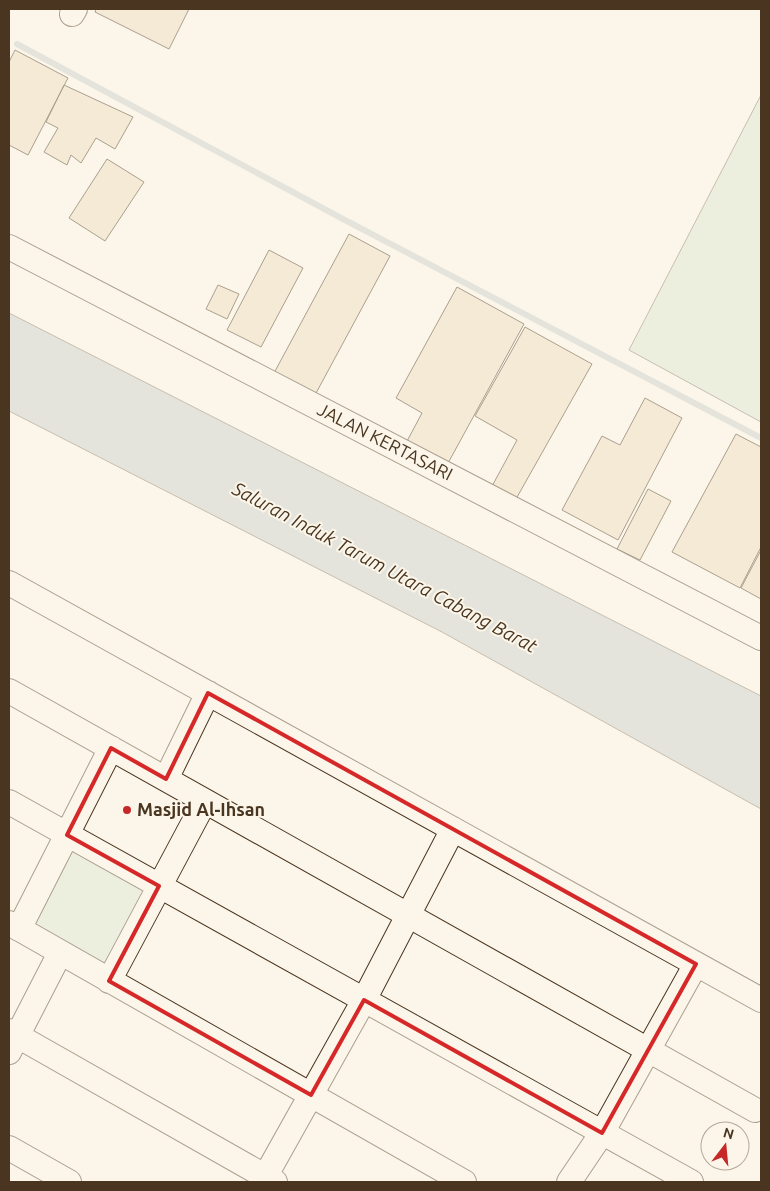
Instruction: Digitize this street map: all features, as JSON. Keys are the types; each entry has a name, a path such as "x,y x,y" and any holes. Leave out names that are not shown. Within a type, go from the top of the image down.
{"street":[{"name":"JALAN KERTASARI","path":"9,247 761,638"},
{"path":"9,583 761,1000"},
{"path":"9,691 755,1110"},
{"path":"166,779 208,693"},
{"path":"111,748 67,835 14,926 464,1182"},
{"path":"109,981 205,801"},
{"path":"9,802 691,1182"},
{"path":"60,952 12,1040 270,1179 311,1095 409,916 453,829"},
{"path":"569,1182 602,1133 696,964"},
{"path":"9,1148 69,1182"}],"highlighted area":[{"path":"208,693 696,964 602,1133 364,1000 311,1095 109,981 159,886 67,835 111,748 166,779"}],"green space":[{"path":"761,95 761,422 629,350"},
{"path":"67,835 159,886 109,981 19,929"}],"water":[{"name":"Saluran Induk Tarum Utara Cabang Barat","path":"9,313 761,696 761,809 442,632 9,411"}],"building":[{"path":"96,9 189,9 169,49 95,12"},
{"path":"15,50 68,78 28,155 9,145 9,62"},
{"path":"64,85 133,117 115,149 96,138 81,163 71,155 67,165 44,152 58,128 46,122"},
{"path":"107,159 144,182 105,241 69,218"},
{"path":"349,234 390,256 315,395 274,373"},
{"path":"269,250 303,268 261,347 227,330"},
{"path":"218,285 239,294 227,319 206,309"},
{"path":"457,287 524,324 447,465 406,443 422,413 396,398"},
{"path":"525,327 592,364 516,499 491,488 517,440 475,416"},
{"path":"645,398 682,418 618,540 562,510 602,436 620,445"},
{"path":"736,434 761,447 761,547 740,588 672,552"},
{"path":"648,489 671,501 640,560 617,549"},
{"path":"761,550 761,599 741,588"}],"waterway":[{"path":"17,44 343,219 761,438"}],"place":[{"name":"Masjid Al-Ihsan","path":"127,810"}]}
